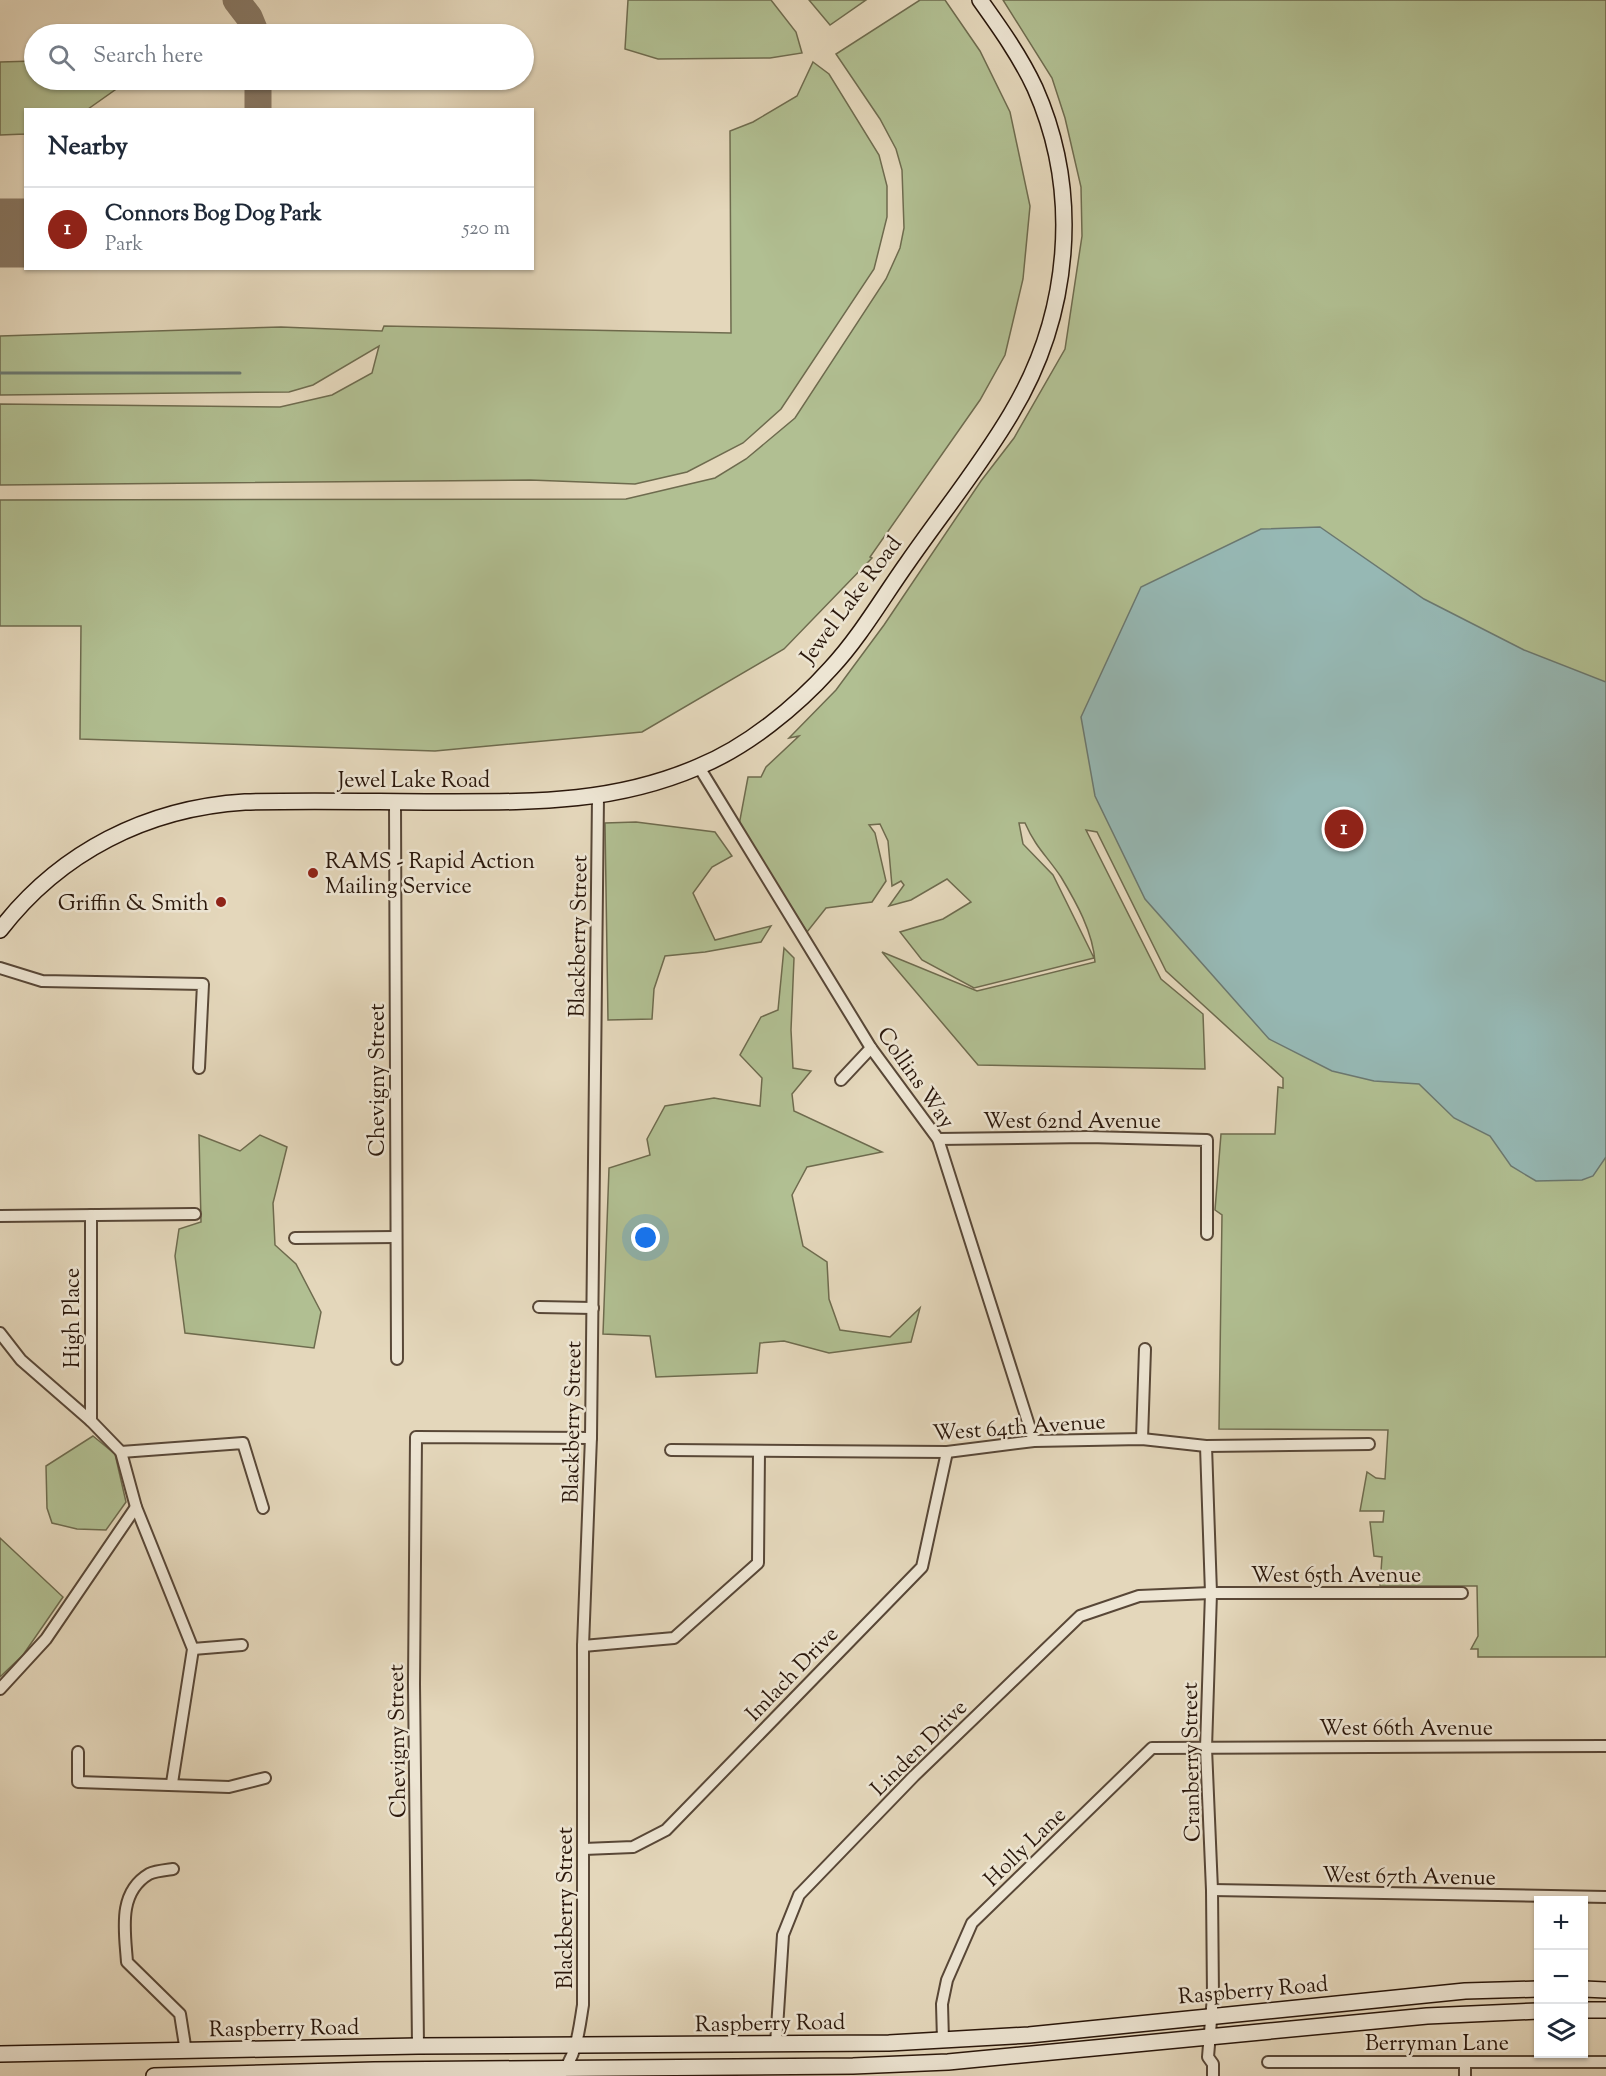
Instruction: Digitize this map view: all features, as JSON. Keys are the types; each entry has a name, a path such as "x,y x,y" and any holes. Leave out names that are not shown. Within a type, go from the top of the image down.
{"main road":[{"name":"Jewel Lake Road","path":"0,930 29,896 64,865 106,839 162,816 233,803 525,802 598,797 699,767 751,737 788,708 832,668 1011,415 1035,368 1049,329 1064,259 1063,198 1057,164 1045,116 1035,88 1002,31 980,0"},
{"name":"Raspberry Road","path":"0,2054 943,2040 1029,2035 1465,1991 1534,1989"},
{"path":"1588,1989 1606,1989"},
{"path":"1588,2010 1606,2010"},
{"name":"Raspberry Road","path":"154,2076 374,2070 562,2073 948,2062 1092,2050 1208,2036 1427,2016 1534,2011"}],"street":[{"name":"Collins Way","path":"699,767 871,1048 938,1139 1034,1441"},
{"name":"Blackberry Street","path":"562,2073 575,2046 583,2005 584,1646 591,1438 598,797"},
{"name":"Chevigny Street","path":"395,802 397,1359"},
{"path":"0,968 42,981 203,984 199,1068"},
{"path":"842,1080 871,1048"},
{"name":"West 62nd Avenue","path":"938,1139 1088,1137 1207,1140 1207,1234"},
{"name":"High Place","path":"91,1215 91,1420"},
{"path":"0,1216 195,1215"},
{"path":"296,1238 395,1237"},
{"path":"538,1307 592,1308"},
{"path":"0,1333 21,1360 91,1420 121,1452 136,1507 193,1649 172,1783"},
{"path":"1142,1439 1145,1349"},
{"name":"Chevigny Street","path":"418,2046 414,1684 416,1437 591,1438"},
{"name":"West 64th Avenue","path":"671,1450 946,1452 1034,1441 1142,1439 1206,1446 1369,1444"},
{"path":"121,1452 243,1443 263,1508"},
{"name":"Cranberry Street","path":"1206,1446 1211,1593 1206,1748 1212,1890 1211,2016 1208,2057 1213,2064 1213,2076"},
{"path":"584,1646 674,1638 758,1563 759,1451"},
{"name":"Imlach Drive","path":"584,1849 633,1847 666,1830 922,1567 946,1452"},
{"path":"0,1689 46,1639 136,1507"},
{"name":"West 65th Avenue","path":"1211,1593 1462,1593"},
{"name":"Linden Drive","path":"776,2044 783,1935 799,1895 914,1776 1080,1616 1139,1596 1211,1593"},
{"path":"193,1649 242,1645"},
{"name":"West 66th Avenue","path":"1206,1748 1606,1746"},
{"name":"Holly Lane","path":"943,2040 942,2004 947,1980 972,1923 1152,1749 1206,1748"},
{"path":"78,1752 78,1782 124,1785 172,1783 229,1787 265,1778"},
{"path":"173,1869 150,1874 135,1888 123,1911 127,1962 180,2014 186,2052"},
{"name":"West 67th Avenue","path":"1212,1890 1606,1897"},
{"path":"1465,2061 1465,2076"},
{"name":"Berryman Lane","path":"1268,2062 1606,2062"}],"green space":[{"path":"628,0 771,0 796,32 802,53 770,58 658,59 625,49"},
{"path":"809,0 866,0 830,25"},
{"path":"920,0 945,0 980,51 1010,112 1030,206 1023,279 1005,355 980,400 870,557 872,558 784,649 642,732 435,751 80,739 81,626 0,626 0,500 626,499 715,478 746,459 795,418 886,279 900,248 904,228 902,170 896,149 880,119 836,54"},
{"path":"1003,0 1606,0 1606,1657 1478,1657 1478,1649 1471,1649 1478,1636 1477,1586 1380,1586 1382,1557 1374,1556 1370,1522 1383,1522 1384,1511 1360,1511 1367,1472 1376,1478 1385,1479 1388,1430 1219,1429 1222,1215 1215,1210 1221,1134 1275,1134 1278,1087 1283,1088 1283,1078 1166,971 1097,832 1086,830 1161,979 1203,1014 1205,1069 978,1065 882,952 977,991 1095,962 1091,940 1078,907 1025,823 1019,823 1023,844 1053,875 1094,958 974,988 922,960 900,932 943,919 971,902 947,879 911,900 889,906 904,885 901,881 892,886 888,841 880,824 869,825 875,833 886,881 872,902 826,908 807,932 739,825 748,777 761,777 766,767 799,736 789,738 836,690 884,625 981,481 1014,438 1065,349 1082,236 1081,187 1065,118 1052,78"},
{"path":"24,61 24,90 115,90 89,108 24,108 24,134 0,135 0,62"},
{"path":"813,62 829,74 879,155 887,186 887,217 874,269 781,409 743,443 687,472 635,484 530,480 0,485 0,404 280,407 332,395 372,373 379,346 313,385 289,392 0,395 0,336 281,327 382,331 384,326 731,333 730,131 753,122 797,96"},
{"path":"636,822 715,832 732,856 712,867 693,893 715,940 771,926 761,942 705,952 665,956 654,989 652,1019 608,1020 605,823"},
{"path":"784,948 794,958 791,1030 793,1068 811,1071 792,1094 794,1111 882,1152 807,1167 792,1195 803,1246 827,1262 829,1299 840,1330 890,1337 920,1308 911,1342 829,1353 784,1341 760,1343 757,1373 656,1377 650,1336 603,1334 609,1168 650,1155 647,1139 665,1106 714,1098 760,1106 762,1078 740,1055 761,1017 778,1010"},
{"path":"199,1135 240,1151 260,1135 287,1147 273,1203 275,1245 296,1264 321,1312 314,1348 185,1333 175,1256 179,1229 201,1222"},
{"path":"93,1436 115,1454 126,1502 106,1530 77,1529 52,1523 47,1508 46,1466"},
{"path":"0,1538 63,1597 23,1655 0,1677"}],"water":[{"path":"1320,527 1424,599 1524,650 1606,682 1606,1157 1593,1176 1582,1180 1536,1181 1511,1166 1490,1136 1454,1118 1419,1084 1374,1081 1332,1071 1269,1039 1145,899 1095,796 1081,717 1141,587 1261,529"}],"waterway":[{"path":"0,373 240,373"}],"taxiway":[{"path":"236,0 252,24"},
{"path":"258,90 258,108"}],"runway":[{"path":"0,233 24,233"}],"place":[{"name":"Connors Bog Dog Park","path":"1344,829"},
{"name":"RAMS - Rapid Action Mailing Service","path":"313,873"},
{"name":"Griffin & Smith","path":"221,902"}]}
